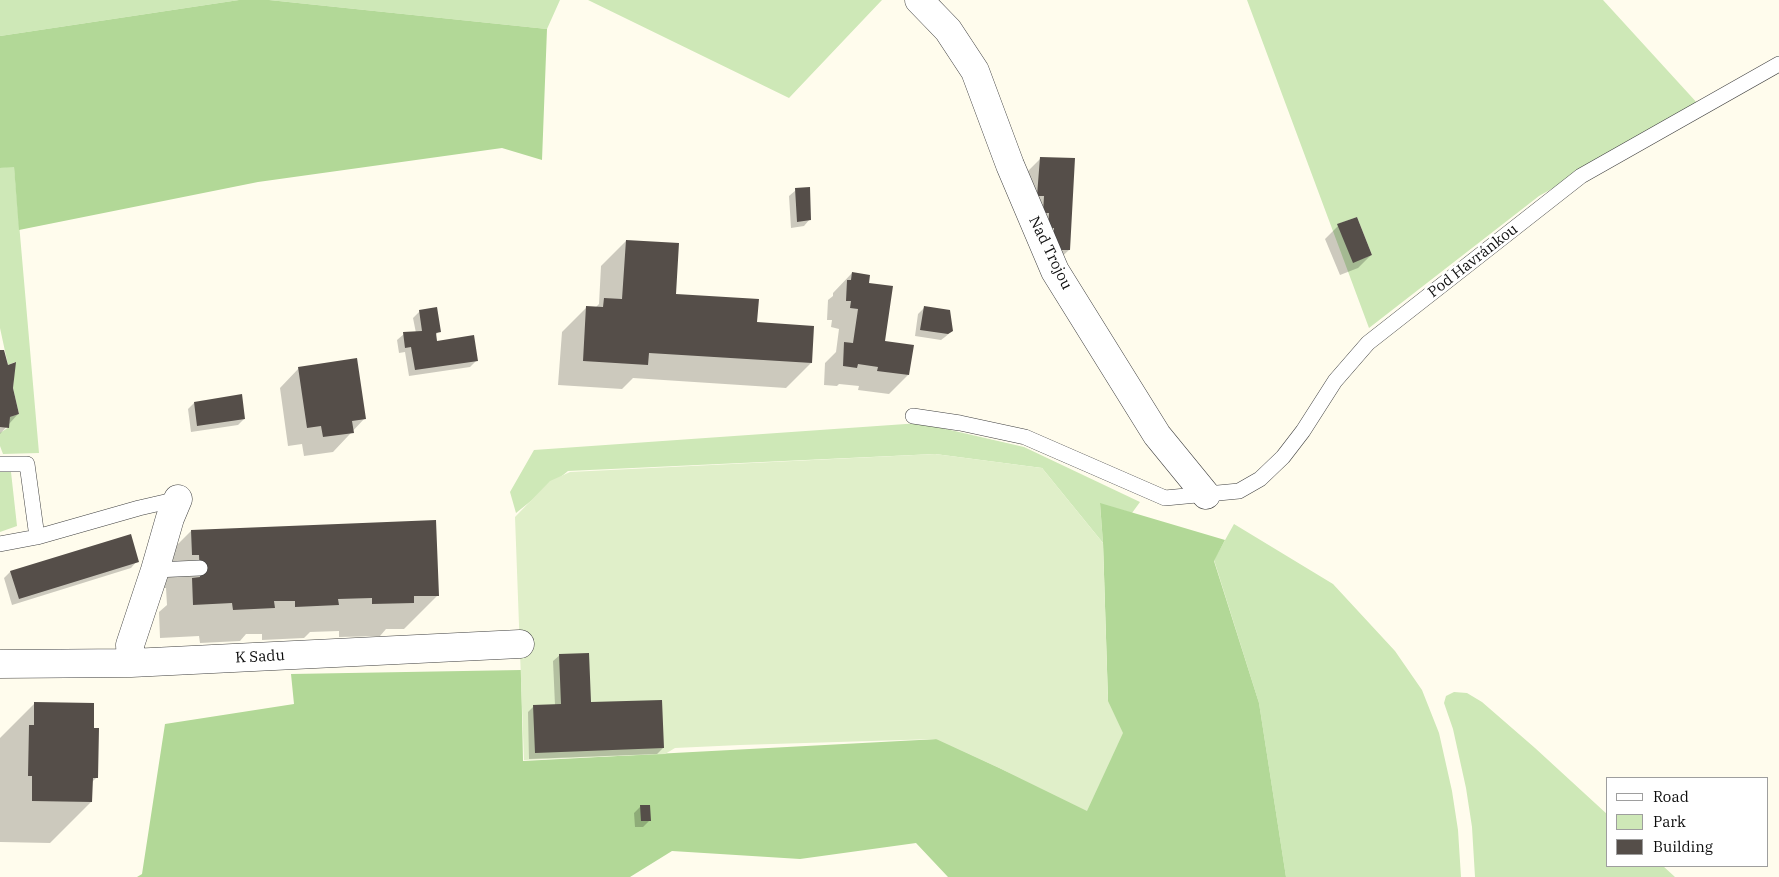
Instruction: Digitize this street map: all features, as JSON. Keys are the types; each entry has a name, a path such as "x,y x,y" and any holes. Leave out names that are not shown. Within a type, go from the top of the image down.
{"street":[{"name":"Nad Trojou","path":"919,0 948,30 975,72 1010,165 1055,272 1158,435 1206,494"},
{"path":"131,663 130,645 170,518 178,499"},
{"name":"K Sadu","path":"0,664 131,663 520,644"}],"lane":[{"name":"Pod Havránkou","path":"913,416 960,423 1025,437 1165,498 1239,491 1260,480 1284,457 1335,381 1368,343 1581,176 1779,64"},
{"path":"0,464 27,464 37,537"},
{"path":"0,544 37,537 178,499"},
{"path":"155,570 200,568"}],"green space":[{"path":"0,0 239,0 0,36"},
{"path":"239,0 269,0 547,29 542,160 502,148 258,182 19,230 14,167 0,168 0,36"},
{"path":"269,0 560,0 547,29"},
{"path":"588,0 882,0 789,98"},
{"path":"1247,0 1603,0 1699,105 1539,196 1369,328","holes":["1357,217 1372,255 1353,262 1338,224"]},
{"path":"14,166 39,453 3,454 0,446 0,433 9,427 10,417 19,414 13,388 15,362 8,365 0,328 0,168"},
{"path":"920,423 1024,447 1140,502 1132,513 1100,504 1103,543 1042,468 935,454 568,471 516,513 510,492 534,450"},
{"path":"935,454 1042,468 1103,543 1108,701 1123,733 1087,811 936,739 675,748 665,754 524,760 515,517 550,481 570,472"},
{"path":"0,472 11,472 17,526 0,532"},
{"path":"1100,503 1225,540 1214,561 1259,703 1286,877 948,877 916,843 800,859 672,851 630,877 137,877 142,874 165,724 294,704 291,674 521,670 523,761 938,739 1085,808 1108,701"},
{"path":"1234,524 1333,584 1395,651 1422,690 1439,733 1452,791 1458,830 1461,877 1286,877 1259,703 1214,560"},
{"path":"1454,692 1467,693 1482,702 1606,813 1606,867 1664,867 1675,877 1475,877 1472,827 1466,788 1453,729 1444,703 1446,696"}],"building":[{"path":"1040,157 1075,158 1070,250 1054,250 1054,228 1048,228 1049,213 1043,213 1044,196 1037,196"},
{"path":"810,187 811,220 797,222 795,188"},
{"path":"1357,217 1372,255 1353,263 1337,224"},
{"path":"626,240 679,243 676,294 759,299 757,322 814,326 812,363 649,353 648,365 583,361 586,306 603,307 604,298 622,299"},
{"path":"852,272 870,275 869,283 893,286 885,341 914,345 909,375 877,371 878,367 858,364 857,368 843,366 844,342 853,343 858,309 850,308 851,301 846,301 847,280 851,280"},
{"path":"924,306 950,310 953,331 948,334 920,330"},
{"path":"437,307 441,332 436,333 437,341 474,335 478,361 415,370 411,347 405,348 403,332 422,331 419,310"},
{"path":"0,350 4,350 8,365 16,362 13,388 19,414 10,417 9,428 0,427"},
{"path":"357,358 366,419 352,421 354,433 323,437 321,426 307,428 298,367"},
{"path":"242,394 245,419 197,426 194,402"},
{"path":"436,520 439,596 414,596 414,603 372,604 372,598 338,599 339,605 295,607 295,601 274,601 275,608 233,610 232,603 193,605 192,578 200,577 199,555 192,555 191,530"},
{"path":"131,534 139,562 19,599 10,571"},
{"path":"589,653 591,702 662,700 664,748 535,753 533,705 561,704 559,654"},
{"path":"34,702 94,703 94,728 99,728 98,778 93,778 92,802 32,801 32,776 28,776 29,725 34,725"},
{"path":"640,805 650,805 651,821 641,821"}]}
